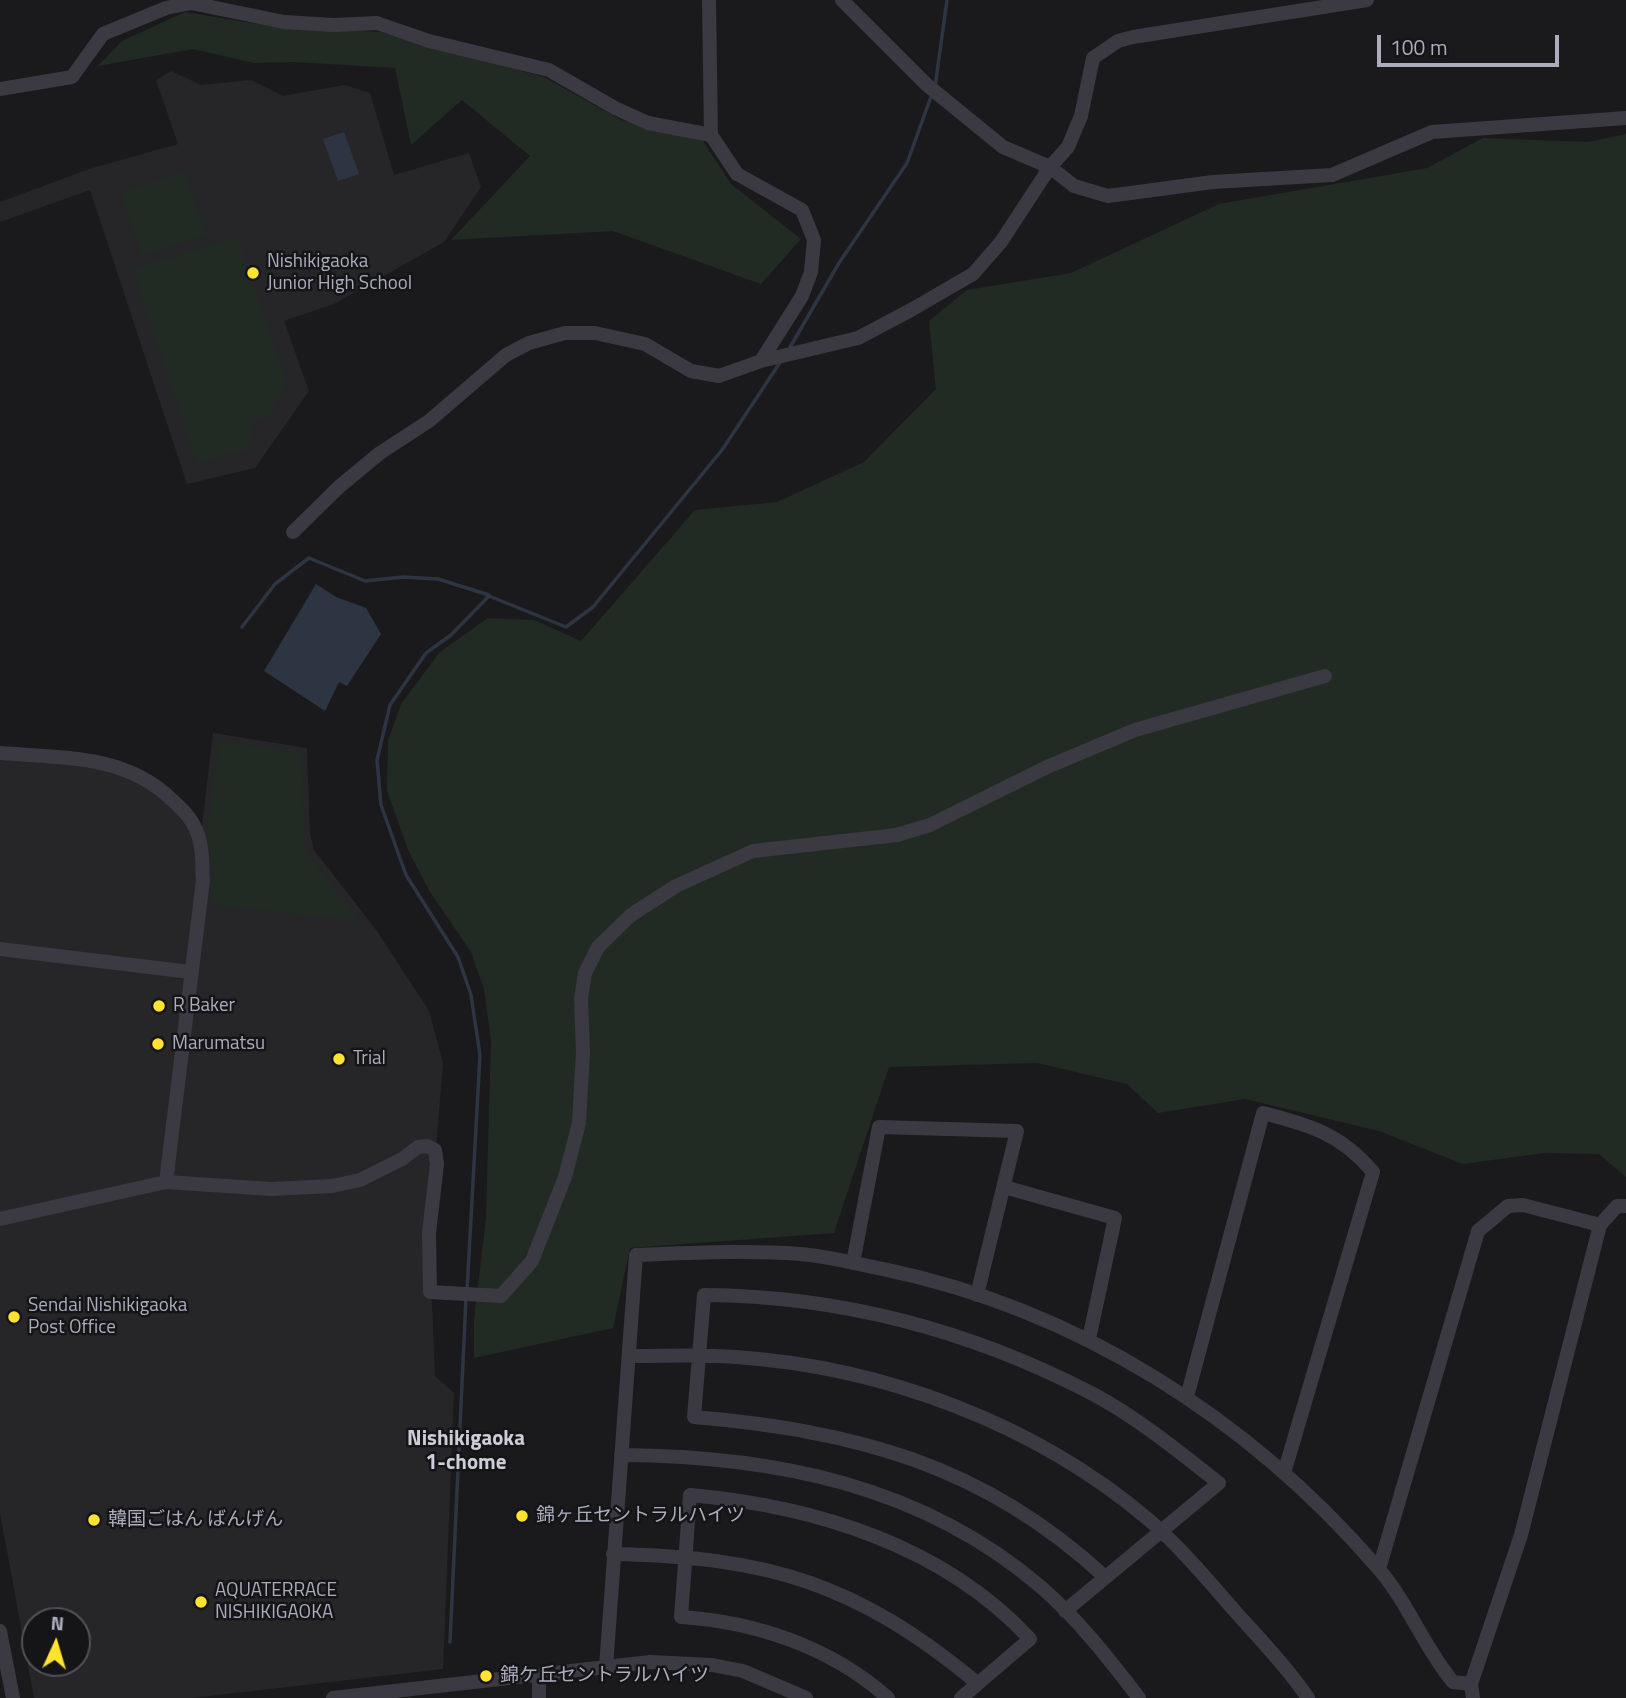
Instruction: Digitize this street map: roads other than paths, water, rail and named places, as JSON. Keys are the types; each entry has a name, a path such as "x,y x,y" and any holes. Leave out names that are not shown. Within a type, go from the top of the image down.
{"street":[{"path":"709,0 711,135 737,174 802,210 814,240 811,272 802,296 767,360"},
{"path":"842,0 927,85 1003,147 1050,167 1074,186 1096,194 1122,195 1213,182 1332,175 1432,132 1626,118"},
{"path":"293,532 370,461 429,421 506,355 529,343 565,333 609,335 645,344 691,371 719,376 767,360 858,338 972,274 1001,242 1050,167 1068,147 1081,116 1093,58 1104,48 1133,37 1367,0"},
{"path":"0,89 72,77 103,34 166,8 191,3 284,22 333,25 377,23 429,41 549,70 615,108 648,123 711,135"},
{"path":"0,1219 166,1182 271,1189 332,1186 360,1180 402,1159 418,1147 427,1146 435,1150 437,1164 429,1233 430,1292 501,1296 526,1270 539,1249 565,1177 579,1123 583,1052 580,998 585,973 598,947 631,915 676,886 753,851 897,835 930,825 1046,767 1135,730 1325,676"},
{"path":"0,753 98,762 133,770 161,789 190,816 200,842 204,880 190,972 166,1182"},
{"path":"0,949 190,972"},
{"path":"1186,1397 1263,1113 1300,1122 1335,1137 1373,1172 1284,1473"},
{"path":"853,1263 879,1127 1017,1131 977,1295"},
{"path":"1004,1187 1115,1218 1089,1339"},
{"path":"1379,1569 1478,1231 1508,1206 1523,1205 1600,1225"},
{"path":"606,1667 636,1255 738,1252 802,1254 929,1279 1089,1339 1186,1397 1284,1473 1379,1569 1398,1592 1435,1661 1452,1682 1472,1691 1521,1535 1600,1225 1617,1206 1626,1206"},
{"path":"1065,1611 1219,1483 1158,1436 1094,1395 961,1336 881,1314 815,1302 704,1296 694,1418 822,1433 898,1452 937,1468 1015,1510 1105,1577"},
{"path":"630,1356 736,1357 819,1367 931,1398 1005,1429 1112,1491 1162,1532 1253,1631 1308,1698"},
{"path":"621,1455 702,1456 807,1472 877,1493 972,1536 1042,1588 1139,1698"},
{"path":"888,1698 840,1664 794,1641 737,1624 681,1617 690,1495 786,1507 879,1538 939,1566 1000,1610 1030,1639 961,1698"},
{"path":"613,1554 684,1555 755,1565 841,1594 911,1632 977,1683"},
{"path":"0,1631 13,1698"},
{"path":"333,1698 650,1662 712,1665 743,1671 806,1698"},
{"path":"539,1675 539,1698"}],"water":[{"path":"344,132 359,174 338,181 323,139"},
{"path":"316,584 336,597 366,608 381,634 347,686 339,682 325,711 264,671"}],"waterway":[{"path":"935,87 947,0"},
{"path":"789,349 839,263 907,163 932,94"},
{"path":"467,1291 480,1055 471,995 458,957 406,875 381,805 377,760 390,705 426,653 451,635 489,596 566,627 593,607 722,450 781,361"},
{"path":"242,627 275,584 309,558 365,581 403,577 438,579 489,595"},
{"path":"450,1642 466,1298"}],"place":[{"name":"Nishikigaoka Junior High School","path":"253,273"},
{"name":"R Baker","path":"159,1006"},
{"name":"Marumatsu","path":"158,1044"},
{"name":"Trial","path":"339,1059"},
{"name":"Sendai Nishikigaoka Post Office","path":"14,1317"},
{"name":"錦ヶ丘セントラルハイツ","path":"522,1516"},
{"name":"韓国ごはん ばんげん","path":"94,1520"},
{"name":"AQUATERRACE NISHIKIGAOKA","path":"201,1602"},
{"name":"錦ケ丘セントラルハイツ","path":"486,1676"}],"district":[{"name":"Nishikigaoka 1-chome","path":"466,1452"}]}
